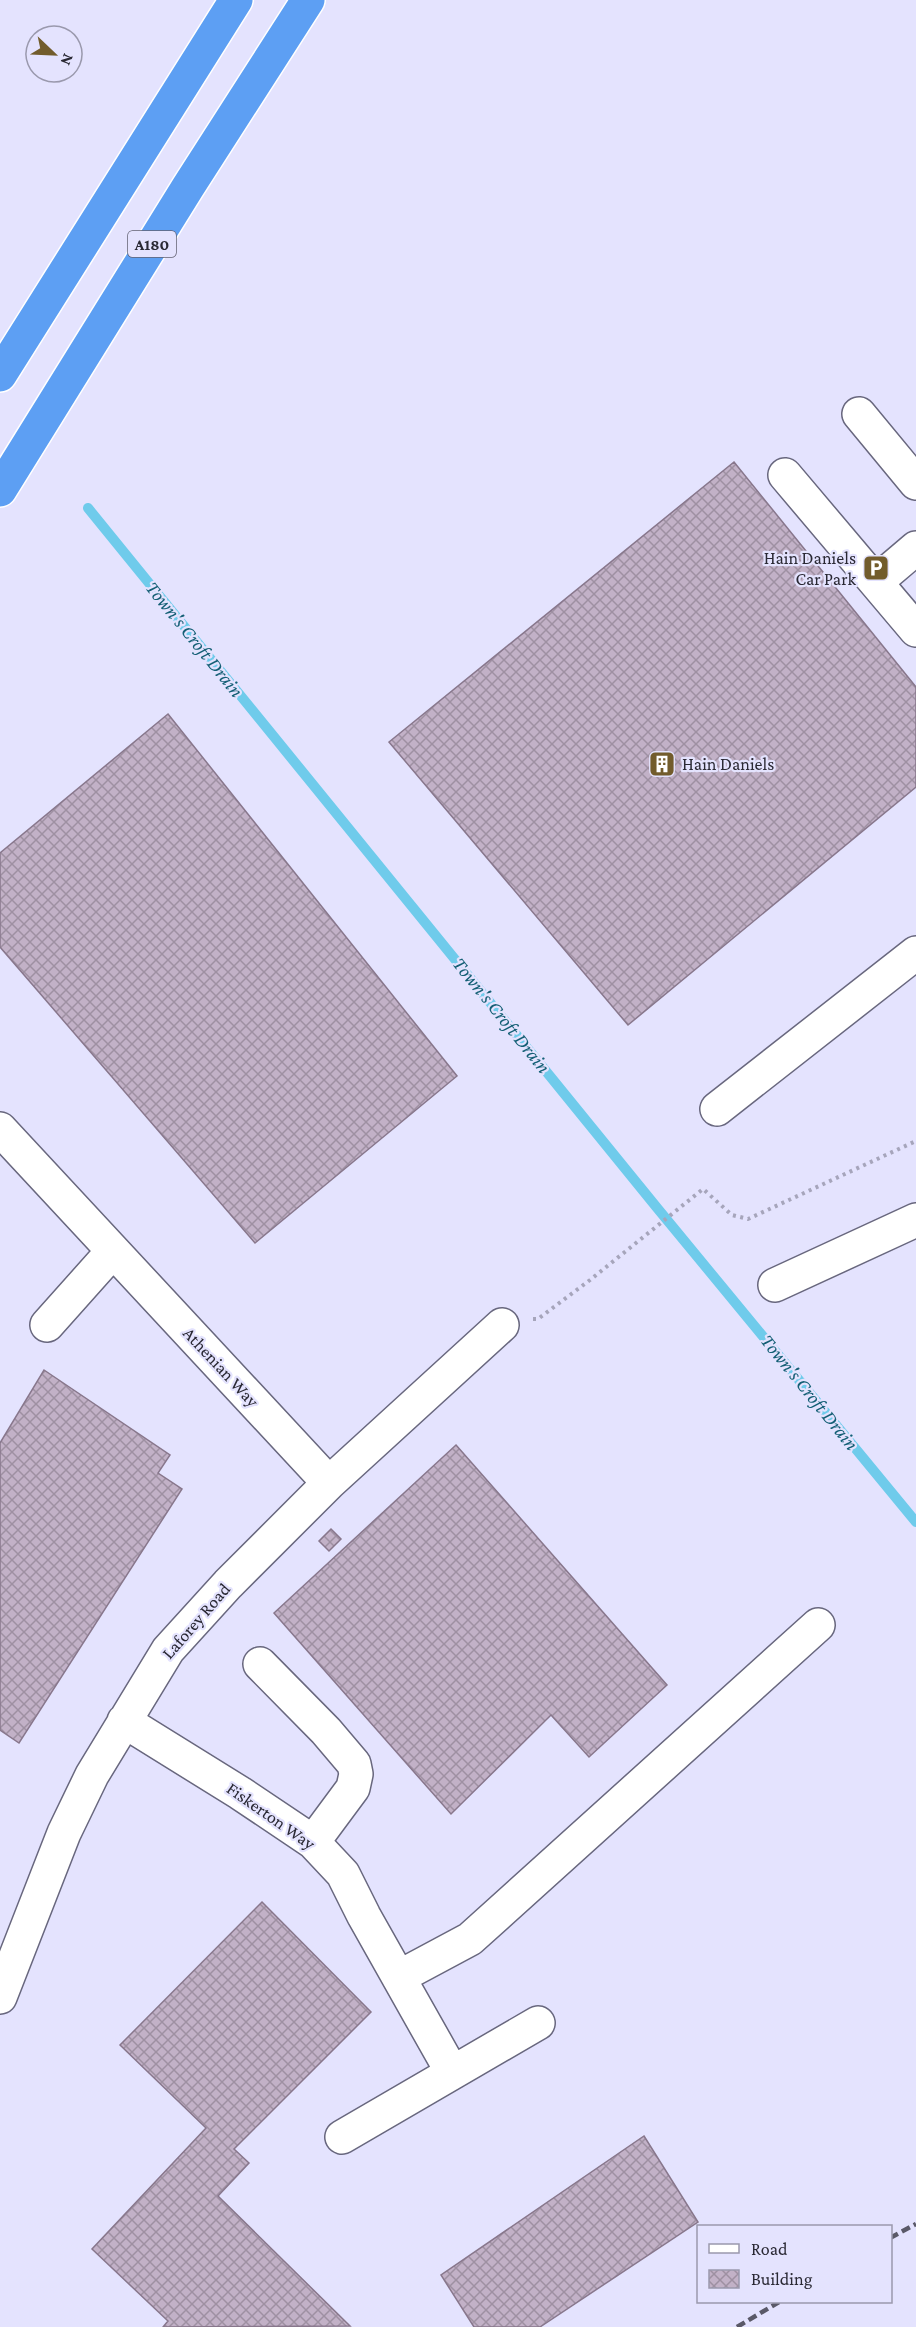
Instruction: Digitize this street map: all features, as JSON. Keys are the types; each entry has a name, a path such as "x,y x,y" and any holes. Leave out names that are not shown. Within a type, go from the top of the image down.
{"highway":[{"path":"0,375 236,0"},
{"name":"A180","path":"0,490 188,187 308,0"}],"street":[{"path":"859,414 916,483"},
{"path":"785,476 916,630"},
{"path":"876,582 916,548"},
{"path":"717,1109 916,953"},
{"name":"Athenian Way","path":"0,1129 329,1483"},
{"path":"775,1285 916,1220"},
{"path":"47,1325 113,1251"},
{"name":"Laforey Road","path":"0,1997 64,1833 92,1775 168,1650 228,1584 329,1483 502,1324"},
{"path":"399,1977 470,1939 818,1625"},
{"path":"260,1664 326,1731 354,1764 356,1774 353,1788 313,1842"},
{"name":"Fiskerton Way","path":"124,1721 240,1793 313,1842 343,1874 452,2072"},
{"path":"342,2137 538,2023"}],"path":[{"path":"502,1324 538,1319 703,1189 732,1215 748,1219 916,1141"}],"building":[{"name":"Hain Daniels","path":"734,462 916,687 916,787 628,1025 389,742"},
{"path":"168,714 457,1076 255,1243 0,947 0,853"},
{"path":"44,1370 170,1455 158,1473 182,1489 19,1743 0,1730 0,1443"},
{"path":"456,1445 667,1685 589,1757 551,1715 451,1814 274,1613"},
{"path":"331,1529 341,1539 329,1551 319,1541"},
{"path":"262,1902 371,2012 234,2149 249,2163 218,2196 350,2326 163,2327 168,2321 92,2249 206,2128 120,2045"},
{"path":"644,2136 698,2222 540,2327 474,2327 441,2275"}],"waterway":[{"name":"Town's Croft Drain","path":"88,508 658,1209 916,1522"}],"railway":[{"path":"892,2237 916,2224"},
{"path":"737,2327 777,2303"}],"place":[{"name":"Hain Daniels Car Park","path":"876,568"},
{"name":"Hain Daniels","path":"662,764"}]}
